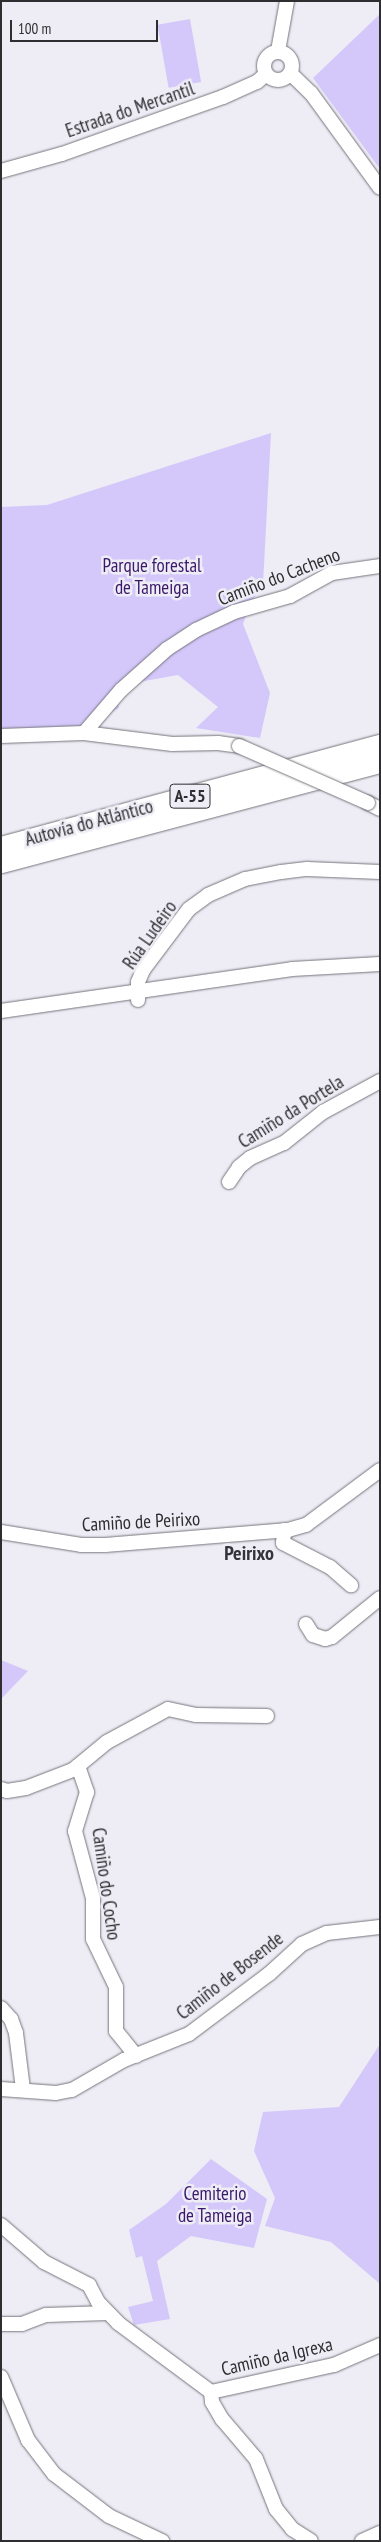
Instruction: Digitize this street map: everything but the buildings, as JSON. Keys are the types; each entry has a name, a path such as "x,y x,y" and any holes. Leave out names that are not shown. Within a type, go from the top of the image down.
{"highway":[{"name":"Autovía do Atlántico","path":"1,846 380,746"},
{"name":"Autovía do Atlántico","path":"1,862 380,762"}],"street":[{"path":"278,51 287,1"},
{"path":"278,51 289,57 290,73 311,93 380,188"},
{"path":"278,51 266,57 263,66 266,74 278,80 290,73"},
{"name":"Estrada do Mercantil","path":"1,171 62,154 223,97 252,85 266,74"},
{"name":"Camiño do Cacheno","path":"84,733 121,690 167,649 196,630 234,612 290,596 332,573 380,566"},
{"path":"1,736 84,733 172,744 218,743 239,746 374,806"},
{"name":"Rúa Ludeiro","path":"138,996 143,970 188,909 222,888 245,879 298,870 380,872"},
{"path":"1,1020 292,969 380,964"},
{"path":"1,1011 317,975 380,973"},
{"name":"Camiño da Portela","path":"228,1182 238,1167 250,1158 284,1143 323,1112 380,1081"},
{"name":"Camiño de Peirixo","path":"1,1532 81,1545 105,1545 284,1530 306,1525 380,1470"},
{"path":"284,1530 283,1543 330,1567 351,1585"},
{"path":"306,1624 313,1635 325,1639 332,1637 380,1598"},
{"path":"1,1789 7,1791 26,1788 78,1766 107,1742 168,1709 196,1715 268,1716"},
{"name":"Camiño do Cocho","path":"78,1766 87,1792 75,1831 92,1898 93,1939 116,1987 116,2031 136,2056"},
{"name":"Camiño de Bosende","path":"1,2089 23,2089 56,2093 72,2090 136,2056 189,2034 269,1974 302,1944 327,1933 380,1927"},
{"path":"1,2008 16,2033 23,2089"},
{"name":"Camiño da Igrexa","path":"1,2225 44,2262 89,2285 108,2313 147,2347 211,2392 334,2365 380,2345"},
{"path":"1,2324 22,2324 46,2315 108,2313"},
{"path":"1,2377 28,2440 54,2474 109,2516 162,2541"},
{"path":"211,2392 222,2419 256,2459 276,2509 292,2528 312,2541"},
{"path":"362,2541 380,2533"}],"green space":[{"path":"380,14 380,169 313,78"},
{"path":"190,19 201,82 169,88 158,25"},
{"name":"Parque forestal de Tameiga","path":"271,433 263,584 250,604 243,624 270,693 260,738 196,728 218,707 178,675 116,686 119,708 80,728 1,730 1,507 47,505"},
{"path":"1,1660 28,1671 1,1699"},
{"path":"380,2044 380,2284 331,2242 265,2226 275,2198 254,2151 263,2112 339,2107"},
{"name":"Cemiterio de Tameiga","path":"211,2159 267,2199 254,2248 191,2236 157,2261 170,2319 134,2325 128,2307 153,2301 142,2256 136,2258 129,2230 166,2204"}],"district":[{"name":"Peirixo","path":"249,1553"}]}
